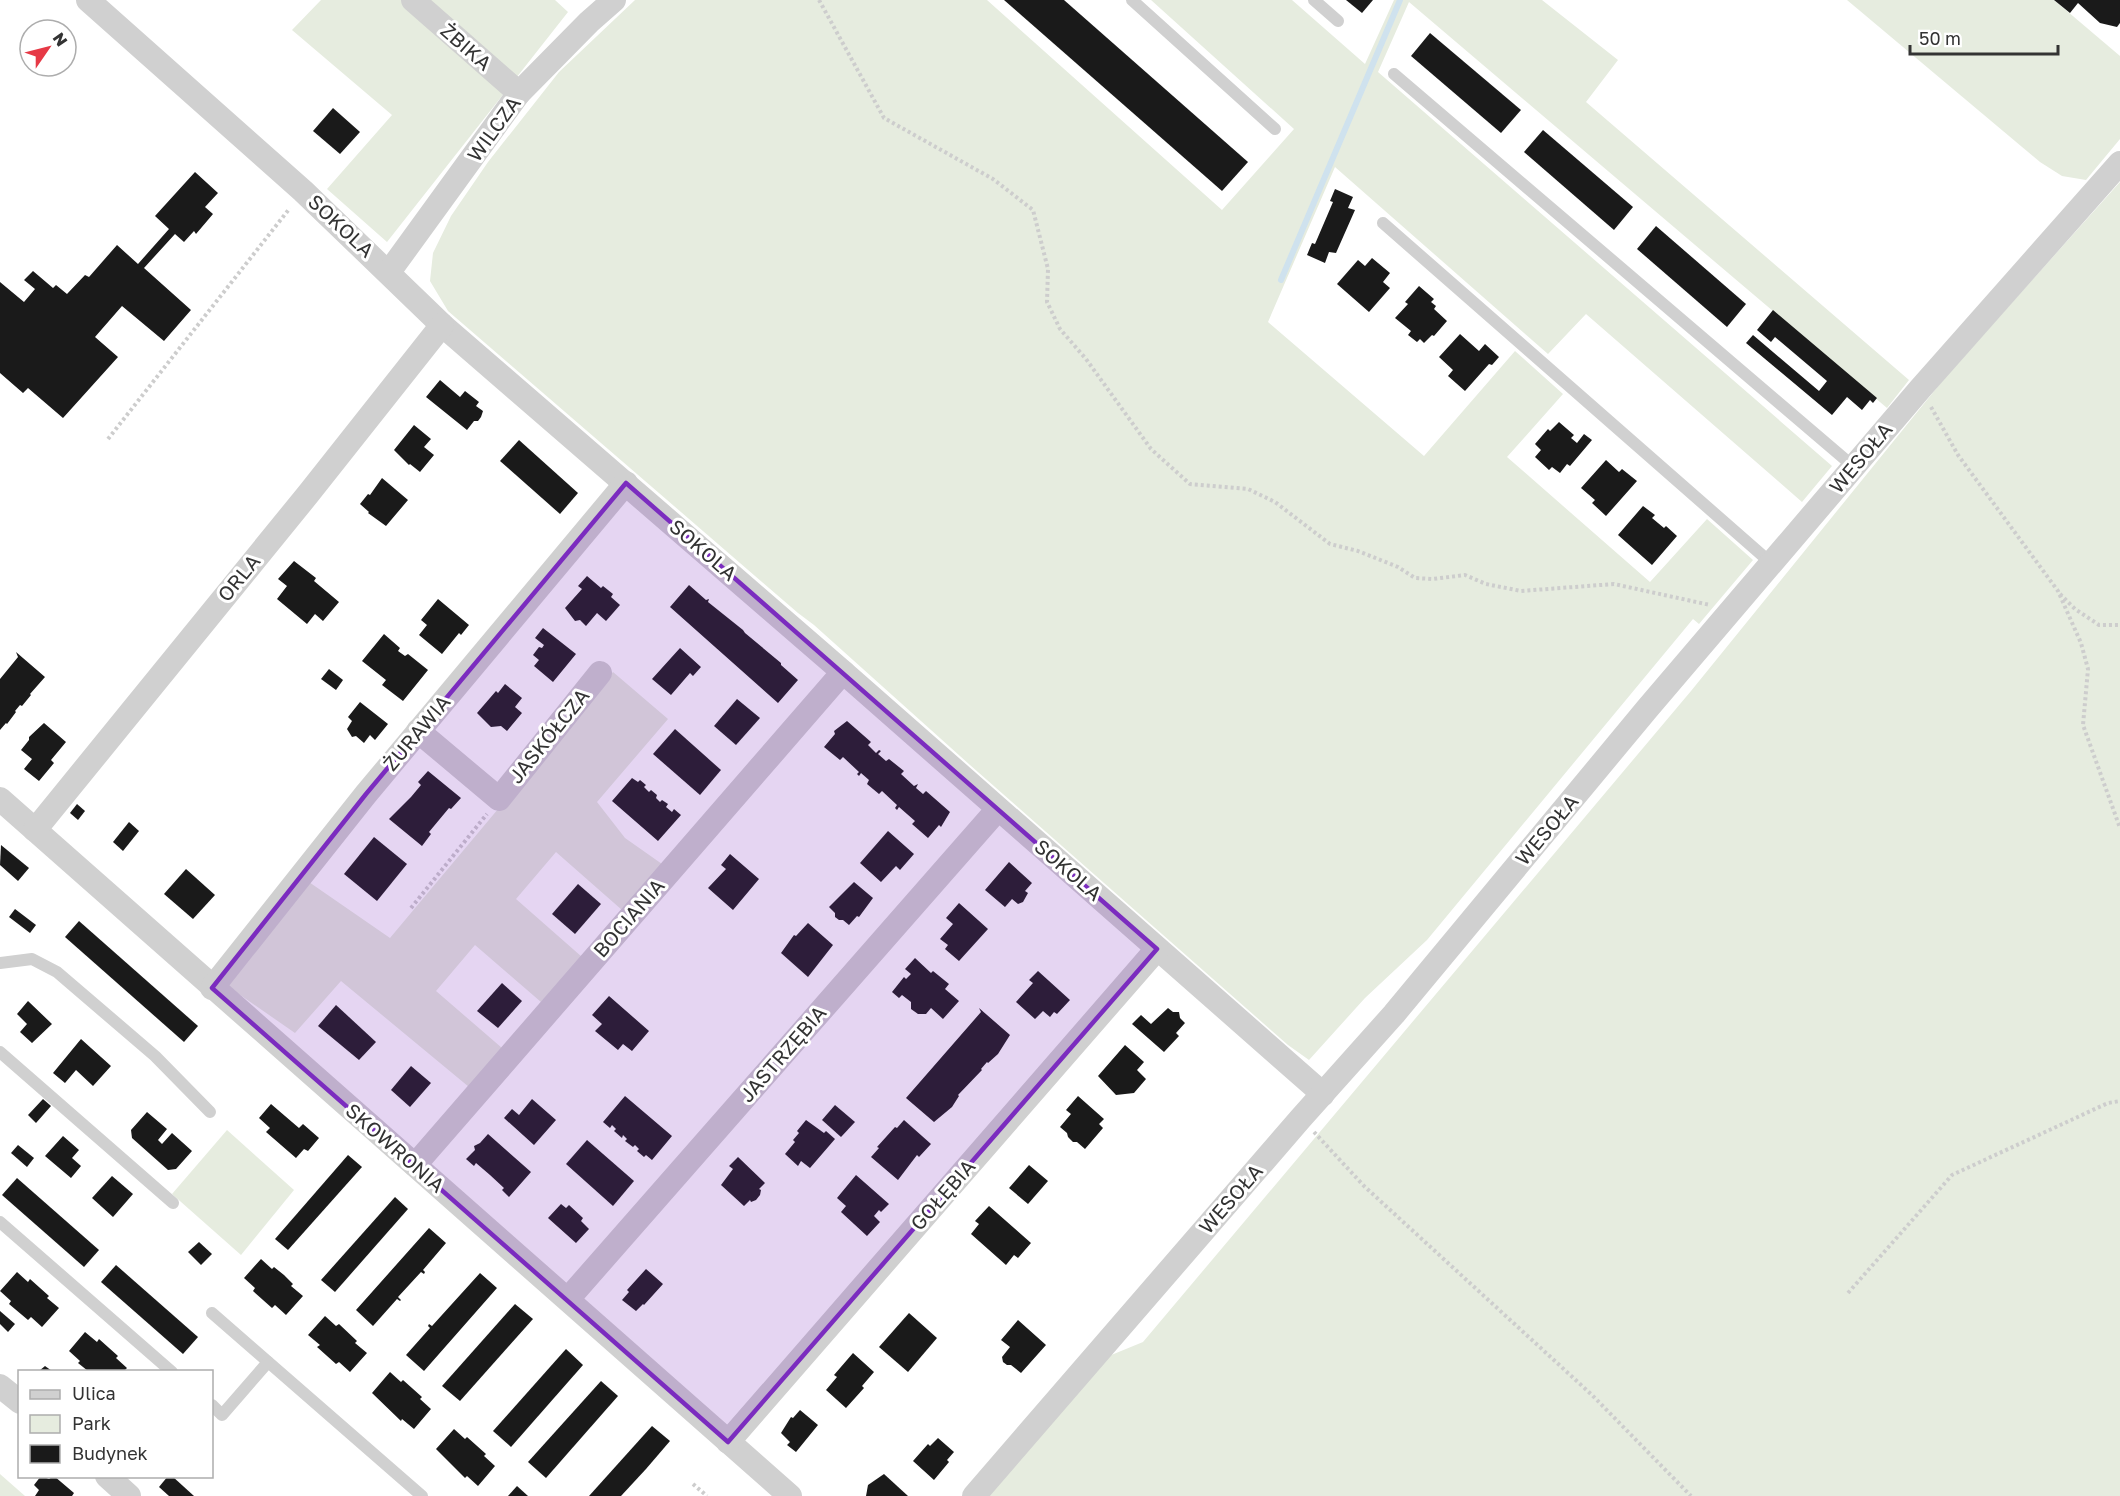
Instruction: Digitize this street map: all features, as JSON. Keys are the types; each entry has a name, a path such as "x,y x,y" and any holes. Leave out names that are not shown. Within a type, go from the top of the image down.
{"street":[{"name":"SOKOLA","path":"88,0 303,190 442,325 843,672 1323,1094"},
{"name":"ŻBIKA","path":"413,0 519,93"},
{"name":"WILCZA","path":"389,272 519,93 614,0"},
{"name":"WESOŁA","path":"974,1496 1401,1005 1920,388 2120,163"},
{"name":"ORLA","path":"35,830 309,493 442,325"},
{"name":"ŻURAWIA","path":"212,988 418,731 626,483"},
{"name":"BOCIANIA","path":"416,1165 843,672"},
{"name":"JASKÓŁCZA","path":"418,731 499,799 600,673"},
{"name":"SKOWRONIA","path":"0,799 790,1496"},
{"name":"JASTRZĘBIA","path":"568,1299 998,809"},
{"name":"GOŁĘBIA","path":"728,1442 1157,949"},
{"path":"0,1386 18,1400"},
{"path":"109,1478 129,1496"}],"lane":[{"path":"1131,0 1275,129"},
{"path":"1314,0 1338,21"},
{"path":"1394,74 1854,467"},
{"path":"1383,223 1771,563"},
{"path":"0,963 32,959 57,972 155,1056 210,1112"},
{"path":"0,1052 173,1203"},
{"path":"0,1222 171,1370"},
{"path":"212,1313 422,1496"},
{"path":"213,1407 222,1415 268,1362"}],"path":[{"path":"819,0 884,118 993,178 1033,210 1048,269 1047,302 1060,329 1086,359 1151,449 1190,484 1248,489 1275,502 1330,544 1368,555 1398,567 1415,578 1433,579 1465,575 1486,584 1521,591 1614,584 1731,610"},
{"path":"108,439 303,190"},
{"path":"1920,388 1958,455 2058,591 2075,609 2099,625 2120,625"},
{"path":"2058,591 2081,643 2088,669 2083,725 2120,828"},
{"name":"JASKÓŁCZA","path":"411,908 499,799"},
{"path":"1848,1293 1952,1175 2108,1103 2120,1101"},
{"path":"1301,1118 1364,1186 1592,1395 1691,1496"},
{"path":"693,1484 707,1496"}],"highlighted area":[{"path":"626,483 1157,949 728,1442 212,988 366,794"}],"green space":[{"path":"321,0 555,0 568,12 387,242 327,189 392,115 292,30"},
{"path":"635,0 987,0 1222,210 1294,129 1151,0 1292,0 1365,64 1394,0 1542,0 1618,60 1586,102 1909,380 1887,408 1409,2 1378,72 1832,466 1802,502 1586,314 1548,354 1335,167 1268,322 1424,456 1515,351 1563,394 1507,457 1650,582 1707,519 1753,560 1699,624 1693,619 1427,940 1365,998 1309,1060 1288,1045 814,625 448,311 430,281 433,253 451,216 488,162 559,72"},
{"path":"1847,0 2054,0 2120,56 2120,139 2086,180 2062,176 2040,162"},
{"path":"2120,182 2120,1496 988,1496 1104,1358 1143,1342 1691,691 1948,374"},
{"path":"613,672 668,719 597,802 625,838 662,864 622,910 556,852 516,899 582,957 541,1002 475,945 436,991 502,1048 469,1087 341,981 295,1033 223,983 306,880 390,938"},
{"path":"227,1130 294,1190 241,1255 172,1194"},
{"path":"0,1474 25,1496 0,1496"}],"building":[{"path":"1004,0 1064,0 1248,162 1222,191"},
{"path":"1346,0 1373,0 1362,13"},
{"path":"2054,0 2120,0 2120,23 2117,27 2100,23 2078,3 2070,13"},
{"path":"1430,33 1521,110 1501,133 1411,56"},
{"path":"333,108 360,132 340,154 313,131"},
{"path":"1543,130 1633,207 1614,230 1524,152"},
{"path":"195,172 218,193 205,207 213,214 196,234 194,231 184,242 175,234 144,268 191,310 164,341 122,306 95,337 118,357 63,418 28,388 23,393 0,373 0,282 24,302 35,289 24,280 33,271 53,288 56,285 67,294 85,275 89,277 117,245 138,264 169,229 155,216"},
{"path":"1335,189 1353,197 1348,208 1355,210 1336,253 1329,252 1325,263 1307,255 1312,243 1315,244 1333,202 1330,201"},
{"path":"1656,226 1746,304 1727,327 1637,249"},
{"path":"1372,258 1390,273 1383,282 1390,288 1369,312 1337,284 1358,260 1365,266"},
{"path":"1419,286 1434,299 1431,302 1436,306 1434,309 1447,321 1434,336 1432,335 1424,343 1420,339 1417,342 1408,335 1411,331 1395,318 1408,304 1405,302"},
{"path":"1773,310 1877,398 1873,403 1870,400 1862,410 1847,397 1832,415 1746,343 1753,335 1819,391 1827,381 1775,337 1771,342 1757,330"},
{"path":"1460,334 1479,351 1485,344 1499,357 1492,365 1489,364 1465,391 1448,376 1453,370 1439,357"},
{"path":"440,380 460,397 465,391 479,402 476,406 483,411 481,417 478,421 474,421 467,430 426,397"},
{"path":"1559,422 1574,435 1571,438 1577,443 1584,434 1592,440 1570,466 1567,464 1560,473 1552,467 1549,470 1535,457 1541,450 1535,444 1548,429 1550,431"},
{"path":"414,425 431,439 424,447 434,455 420,472 394,450"},
{"path":"519,440 578,493 560,514 500,461"},
{"path":"1606,460 1619,472 1622,469 1637,481 1606,516 1592,503 1595,500 1581,488"},
{"path":"382,478 408,500 386,526 360,504 368,494 370,495"},
{"path":"1643,506 1655,515 1652,518 1677,536 1652,565 1618,535"},
{"path":"294,561 316,578 314,581 339,602 323,621 315,614 307,624 277,599 287,586 278,579"},
{"path":"587,576 601,588 603,586 613,594 611,597 620,605 606,621 597,613 586,626 580,620 575,621 565,608 582,589 578,586"},
{"path":"689,585 706,600 709,599 708,602 798,680 778,703 670,607"},
{"path":"438,599 469,625 461,635 459,633 442,654 419,635 427,625 421,620"},
{"path":"543,628 576,654 553,682 534,666 539,660 533,655 539,647 542,648 544,645 535,638"},
{"path":"384,634 400,648 398,651 405,656 408,654 428,670 403,701 382,685 386,680 362,661"},
{"path":"680,648 701,667 693,676 690,673 671,695 652,679"},
{"path":"16,652 45,677 0,730 0,679 18,657"},
{"path":"329,669 343,680 336,690 321,679"},
{"path":"505,684 522,698 515,707 522,713 507,731 501,726 491,727 477,713"},
{"path":"737,699 760,718 736,745 714,726"},
{"path":"360,702 388,724 375,740 370,735 364,743 356,736 352,737 347,729 352,721 348,717"},
{"path":"847,721 871,742 868,745 876,753 881,751 878,754 886,761 889,759 904,771 901,774 914,786 918,784 916,788 923,794 926,791 950,812 941,827 939,825 928,838 912,824 915,821 899,807 897,810 895,808 897,805 882,791 879,794 867,784 869,780 861,773 859,776 857,774 859,772 843,757 840,760 824,747 835,734 834,731"},
{"path":"44,723 66,742 51,760 54,763 39,781 24,769 32,759 21,750 29,737"},
{"path":"675,729 721,770 700,795 653,754"},
{"path":"428,771 461,798 451,809 449,808 429,832 431,834 422,846 389,819 421,785 418,782"},
{"path":"632,778 638,782 640,780 649,792 651,790 657,795 656,798 660,802 662,800 668,804 666,807 672,812 674,809 681,815 658,841 612,801"},
{"path":"77,804 85,811 78,820 70,813"},
{"path":"129,822 139,831 123,851 113,842"},
{"path":"888,831 914,854 900,870 896,866 881,882 860,863"},
{"path":"374,837 407,864 377,901 344,874"},
{"path":"1,845 29,868 18,881 0,865"},
{"path":"730,854 759,879 733,910 708,888 726,869 721,865"},
{"path":"1009,862 1032,883 1025,891 1028,893 1023,902 1018,904 1012,899 1005,907 985,890"},
{"path":"186,869 215,895 193,919 164,894"},
{"path":"854,882 873,898 859,917 857,916 849,925 835,917 835,913 829,907"},
{"path":"578,884 601,904 575,934 552,914"},
{"path":"959,903 988,929 959,961 945,949 948,945 940,939 953,924 946,918"},
{"path":"15,909 36,925 30,933 9,917"},
{"path":"79,921 198,1026 184,1042 65,937"},
{"path":"808,923 833,945 808,977 781,953 794,935 796,936"},
{"path":"915,958 931,973 933,971 949,984 945,989 959,1001 943,1019 931,1008 926,1014 918,1014 911,1009 911,1002 902,995 899,998 892,992 904,977 906,979 911,974 905,969"},
{"path":"1038,971 1070,1000 1057,1014 1054,1012 1050,1017 1043,1011 1035,1019 1016,1002 1033,983 1029,980"},
{"path":"502,983 522,1001 498,1028 477,1011"},
{"path":"609,996 649,1031 632,1051 623,1044 618,1050 595,1031 602,1024 592,1015"},
{"path":"28,1001 52,1024 32,1043 20,1032 27,1024 17,1014"},
{"path":"336,1005 376,1042 359,1060 318,1026"},
{"path":"979,1008 1010,1035 998,1054 987,1062 958,1095 952,1107 934,1122 906,1098 981,1012"},
{"path":"1168,1008 1173,1012 1179,1012 1180,1018 1185,1023 1176,1033 1179,1036 1164,1052 1132,1024 1141,1015 1151,1024"},
{"path":"81,1039 111,1066 93,1086 76,1070 65,1083 53,1073"},
{"path":"1125,1045 1144,1062 1137,1070 1146,1079 1134,1093 1116,1095 1098,1076"},
{"path":"411,1066 431,1083 410,1107 391,1090"},
{"path":"625,1096 672,1136 652,1160 637,1151 639,1149 635,1145 633,1147 625,1141 627,1139 614,1131 616,1129 612,1125 610,1128 603,1122"},
{"path":"1078,1096 1104,1119 1099,1124 1103,1128 1085,1149 1077,1142 1073,1142 1060,1127 1071,1114 1066,1110"},
{"path":"43,1099 51,1106 36,1123 28,1115"},
{"path":"532,1099 556,1120 534,1145 504,1118 512,1109 519,1115"},
{"path":"271,1104 299,1128 303,1124 319,1138 308,1151 304,1149 296,1158 266,1132 270,1128 259,1118"},
{"path":"835,1105 855,1122 841,1137 822,1120"},
{"path":"147,1112 167,1129 158,1140 162,1144 172,1133 192,1151 176,1169 168,1170 132,1138 131,1130"},
{"path":"806,1120 835,1139 810,1168 801,1161 798,1166 785,1154 795,1142 793,1140 799,1133 797,1131"},
{"path":"904,1120 931,1144 919,1157 917,1155 898,1180 871,1157 879,1148 877,1147"},
{"path":"488,1134 531,1172 509,1197 502,1190 504,1188 490,1175 476,1163 474,1166 466,1159 475,1150 474,1146"},
{"path":"63,1136 79,1150 72,1158 81,1166 71,1178 45,1156"},
{"path":"587,1140 634,1181 613,1206 566,1164"},
{"path":"18,1145 34,1158 27,1167 11,1153"},
{"path":"348,1155 362,1167 288,1250 275,1239"},
{"path":"738,1157 765,1183 759,1189 761,1190 760,1195 756,1200 751,1202 750,1200 744,1206 721,1185 733,1169 729,1166"},
{"path":"1029,1165 1048,1181 1028,1204 1009,1188"},
{"path":"856,1175 889,1204 874,1216 880,1222 867,1236 841,1212 846,1206 837,1198"},
{"path":"112,1176 133,1194 113,1217 92,1198"},
{"path":"17,1178 99,1250 84,1267 2,1195"},
{"path":"395,1197 408,1209 335,1292 321,1280"},
{"path":"561,1204 566,1208 569,1205 583,1218 581,1221 589,1229 576,1243 548,1218"},
{"path":"989,1206 1031,1243 1018,1258 1014,1255 1006,1265 971,1234 979,1224 975,1221"},
{"path":"429,1228 446,1243 423,1270 424,1274 421,1272 398,1297 401,1300 397,1299 373,1326 356,1310"},
{"path":"199,1242 212,1254 201,1265 188,1252"},
{"path":"261,1259 272,1269 274,1267 284,1275 293,1284 291,1286 303,1296 286,1315 275,1305 272,1308 253,1291 255,1288 244,1278"},
{"path":"116,1265 198,1337 183,1354 101,1282"},
{"path":"646,1269 663,1284 636,1311 622,1300 629,1292 627,1290"},
{"path":"17,1272 28,1282 30,1279 59,1308 42,1327 31,1317 28,1320 9,1304 11,1301 0,1291"},
{"path":"480,1273 497,1288 424,1371 406,1355 430,1328 429,1324 432,1326"},
{"path":"515,1304 533,1319 460,1401 442,1386"},
{"path":"0,1311 15,1324 8,1332 0,1324"},
{"path":"909,1313 937,1338 908,1372 879,1347"},
{"path":"325,1316 336,1326 339,1324 367,1353 350,1372 339,1362 336,1364 317,1347 320,1345 308,1335"},
{"path":"1018,1320 1046,1345 1021,1373 1003,1362 1002,1357 1010,1347 1001,1340"},
{"path":"85,1332 97,1342 99,1339 118,1356 116,1358 127,1368 125,1370 87,1370 69,1351"},
{"path":"566,1349 583,1365 511,1447 493,1431"},
{"path":"853,1353 874,1372 862,1386 864,1388 846,1408 826,1390 837,1377 834,1375"},
{"path":"390,1372 422,1397 420,1399 431,1409 414,1429 402,1419 401,1421 372,1393"},
{"path":"601,1381 618,1396 546,1478 528,1462"},
{"path":"800,1410 818,1425 796,1452 787,1445 790,1442 781,1433 791,1417 793,1418"},
{"path":"652,1426 670,1441 646,1469 621,1496 589,1496"},
{"path":"454,1429 486,1454 484,1456 495,1466 478,1486 467,1476 465,1478 436,1449"},
{"path":"938,1438 954,1452 934,1480 913,1461 928,1444 930,1446"},
{"path":"884,1474 908,1496 866,1496 868,1485"},
{"path":"39,1478 56,1478 74,1493 72,1496 35,1496 39,1490 34,1485"},
{"path":"166,1478 174,1478 194,1496 169,1496 159,1487"},
{"path":"517,1486 528,1496 508,1496"}],"waterway":[{"path":"1281,280 1400,0"}]}
